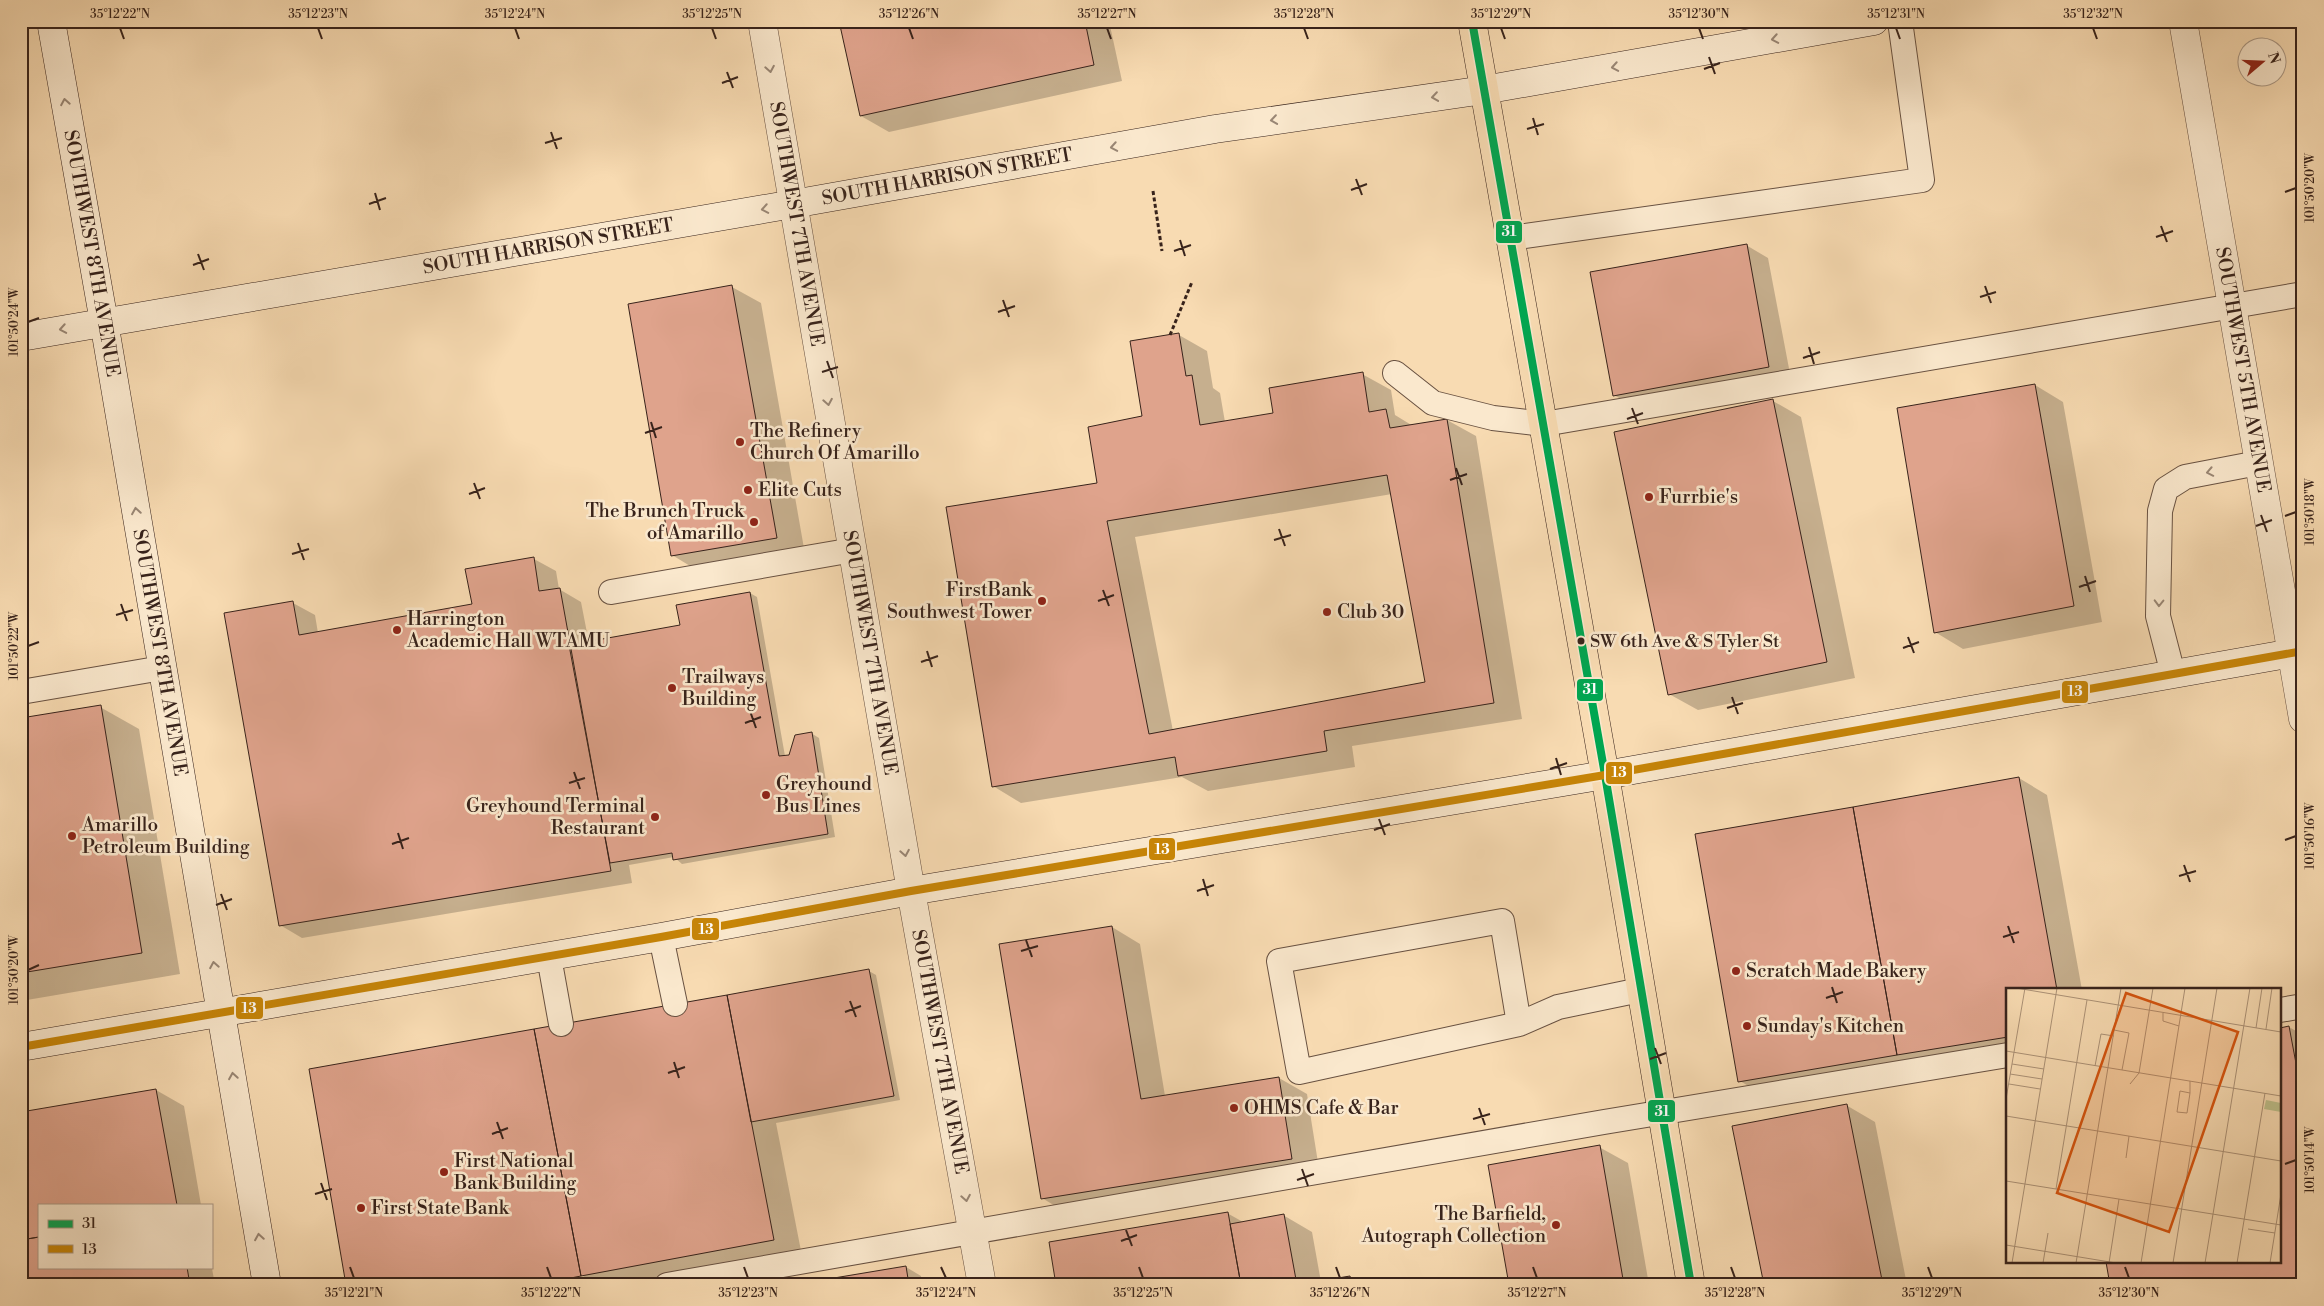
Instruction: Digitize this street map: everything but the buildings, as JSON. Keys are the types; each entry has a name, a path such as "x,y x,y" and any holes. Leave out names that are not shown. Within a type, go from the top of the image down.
{"main road":[{"name":"SOUTHWEST 8TH AVENUE","path":"51,21 104,322 267,1285"},
{"name":"SOUTHWEST 7TH AVENUE","path":"762,21 911,891 982,1285"},
{"path":"1472,21 1512,238 1691,1285"},
{"name":"SOUTH HARRISON STREET","path":"21,336 793,204 1215,129 1484,90 1840,24 1874,21"},
{"name":"SOUTHWEST 5TH AVENUE","path":"2183,21 2258,463 2297,652 2303,719"},
{"path":"21,1047 661,937 911,891 1605,776 2297,652"}],"lane":[{"path":"1512,238 1922,180 1900,21"},
{"path":"1396,373 1433,403 1493,418 1544,424 2303,294"},
{"path":"2173,674 2158,616 2160,511 2166,489 2185,477 2258,463"},
{"path":"610,592 854,550"},
{"path":"21,692 162,668"},
{"path":"1519,1024 1502,921 1279,961 1299,1072 1519,1024 1558,1007 1640,990"},
{"path":"661,937 674,1004"},
{"path":"549,956 561,1024"},
{"path":"2282,1010 2303,1006"},
{"path":"667,1285 972,1231 2006,1055"}],"path":[{"path":"1153,191 1162,250"},
{"path":"1170,335 1192,282"}],"transit line":[{"name":"31","path":"1472,21 1605,775 1691,1285"},
{"name":"13","path":"21,1047 661,937 911,891 1605,775 2303,651"}],"place":[{"name":"The Refinery Church Of Amarillo","path":"740,442"},
{"name":"Elite Cuts","path":"748,490"},
{"name":"Furrbie's","path":"1649,497"},
{"name":"The Brunch Truck of Amarillo","path":"754,522"},
{"name":"FirstBank Southwest Tower","path":"1042,601"},
{"name":"Club 30","path":"1327,612"},
{"name":"Harrington Academic Hall WTAMU","path":"397,630"},
{"name":"SW 6th Ave & S Tyler St","path":"1581,641"},
{"name":"Trailways Building","path":"672,688"},
{"name":"Greyhound Bus Lines","path":"766,795"},
{"name":"Greyhound Terminal Restaurant","path":"655,817"},
{"name":"Amarillo Petroleum Building","path":"72,836"},
{"name":"Scratch Made Bakery","path":"1736,971"},
{"name":"Sunday's Kitchen","path":"1747,1026"},
{"name":"OHMS Cafe & Bar","path":"1234,1108"},
{"name":"First National Bank Building","path":"444,1172"},
{"name":"First State Bank","path":"361,1208"},
{"name":"The Barfield, Autograph Collection","path":"1556,1225"}]}
